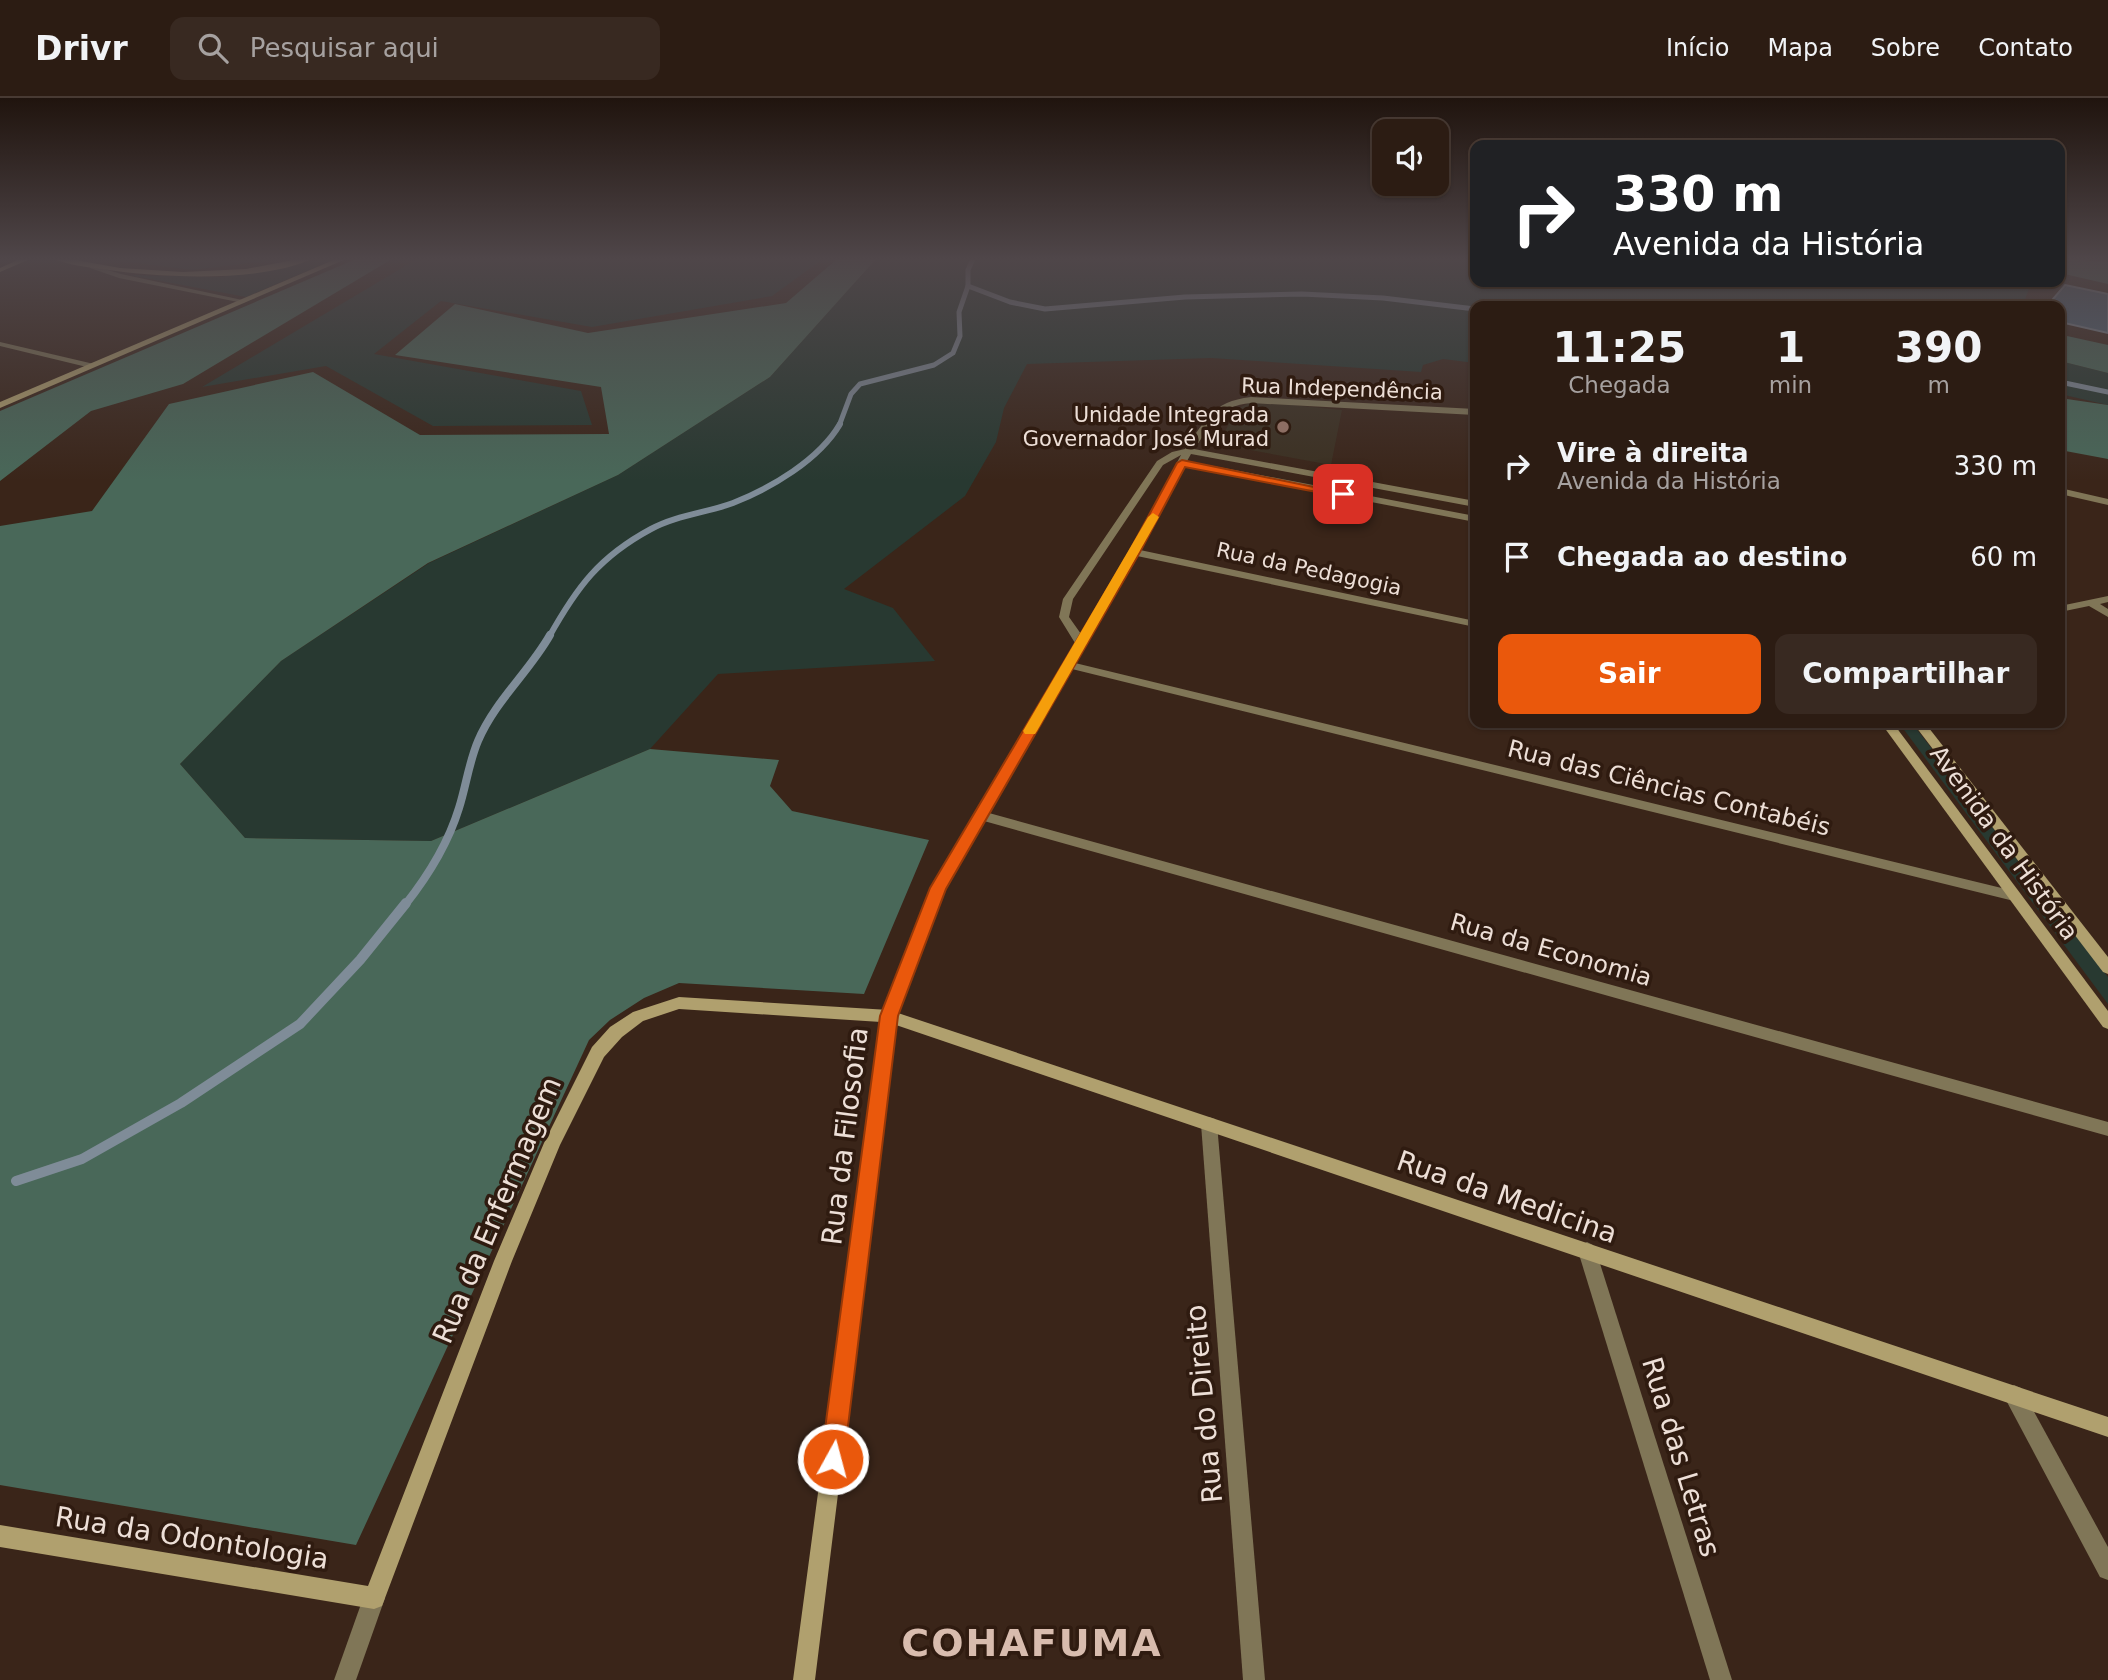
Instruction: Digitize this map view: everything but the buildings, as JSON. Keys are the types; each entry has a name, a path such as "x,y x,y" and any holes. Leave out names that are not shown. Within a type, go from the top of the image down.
{"street":[{"path":"0,405 169,333"},
{"path":"0,344 91,366"},
{"name":"Rua Independência","path":"1188,452 1218,410 1234,402 1251,400 1470,412"},
{"path":"1081,643 1064,617 1068,599 1160,463 1175,454 1188,452 1470,503"},
{"name":"Rua da Filosofia","path":"804,1680 889,1016 938,888 1135,552 1188,452"},
{"path":"1182,463 1470,518"},
{"path":"2065,492 2108,502"},
{"name":"Rua da Pedagogia","path":"1135,552 1470,623"},
{"path":"2065,608 2108,599"},
{"path":"2092,603 2108,614"},
{"name":"Rua das Ciências Contabéis","path":"1068,665 2014,896"},
{"name":"Avenida da História","path":"1891,728 2108,1023"},
{"name":"Avenida da História","path":"1923,728 2108,968"},
{"name":"Rua da Economia","path":"981,815 2108,1129"},
{"name":"Rua da Enfermagem","path":"345,1680 508,1250 552,1143 598,1052 616,1032 638,1016 679,1003 889,1016"},
{"name":"Rua da Medicina","path":"889,1016 2108,1427"},
{"name":"Rua do Direito","path":"1209,1124 1254,1680"},
{"name":"Rua das Letras","path":"1587,1251 1721,1680"},
{"path":"2014,1395 2108,1569"},
{"name":"Rua da Odontologia","path":"0,1536 374,1598"}],"shaded area":[{"name":"Unidade Integrada Governador José Murad","path":"1253,401 1342,410 1331,465 1218,444 1237,409"}],"green space":[{"path":"183,333 269,333 183,384 91,411 0,481 0,411"},
{"path":"293,333 401,333 374,354 581,391 592,425 433,426 326,366 202,387"},
{"path":"421,333 810,333 770,377 618,475 428,563 281,661 180,764 245,838 431,841 650,749 779,760 770,786 792,811 929,840 864,994 679,983 644,998 610,1020 589,1040 356,1545 0,1485 0,526 92,511 169,404 313,372 420,435 609,434 601,387 395,355"},
{"path":"810,333 1470,333 1470,362 1443,359 1423,365 1421,372 1211,358 1027,364 1004,408 996,442 965,496 844,589 893,608 935,661 718,674 650,749 431,841 245,838 180,764 281,661 429,563 618,475 770,377"},
{"path":"2065,336 2108,345 2108,373 2065,362"},
{"path":"2065,362 2108,373 2108,405 2065,395"},
{"path":"2065,399 2108,405 2108,459 2065,451"},
{"path":"1903,728 1916,728 2108,977 2108,1004"}],"waterway":[{"path":"839,425 851,394 860,384 934,365 953,353 960,333"},
{"path":"2065,383 2108,392"},
{"path":"549,637 580,588 603,562 617,551 661,524 733,503 778,481 807,461 839,425"},
{"path":"405,905 429,871 449,834 475,749 485,726 550,635"},
{"path":"16,1181 82,1159 181,1103 300,1024 360,960 406,903"}],"slow traffic":[{"path":"1030,731 1153,517"}],"place":[{"name":"Unidade Integrada Governador José Murad","path":"1283,427"}],"district":[{"name":"COHAFUMA","path":"1032,1643"}],"route":[{"path":"833,1459 889,1016 938,888 1135,552 1182,463 1343,494"}]}
